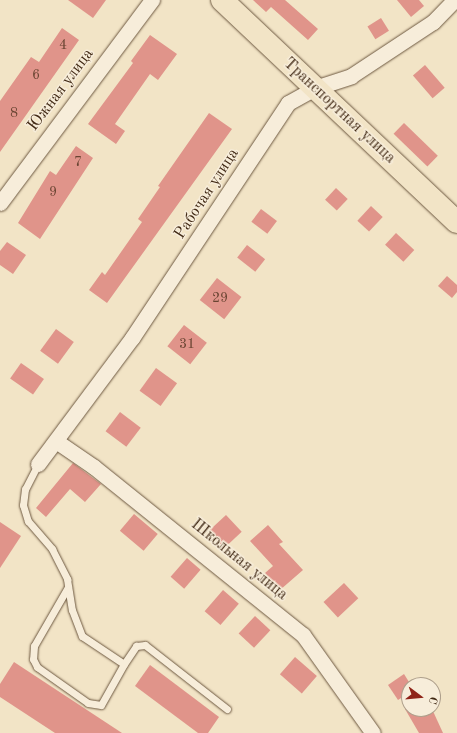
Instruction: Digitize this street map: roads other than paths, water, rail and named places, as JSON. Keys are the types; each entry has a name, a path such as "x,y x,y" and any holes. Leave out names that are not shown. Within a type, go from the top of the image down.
{"main road":[{"name":"Транспортная улица","path":"222,0 457,222"}],"street":[{"name":"Южная улица","path":"0,203 152,0"},
{"name":"Рабочая улица","path":"38,464 132,338 288,103 315,88 351,76 433,22 454,0"},
{"name":"Школьная улица","path":"56,441 94,467 303,635 374,733"}],"lane":[{"path":"38,464 25,489 22,505 28,521 52,548 68,587 82,636 124,664"},
{"path":"68,587 34,646 33,659 37,666 88,703 101,705 136,646 145,645 227,709"}]}
